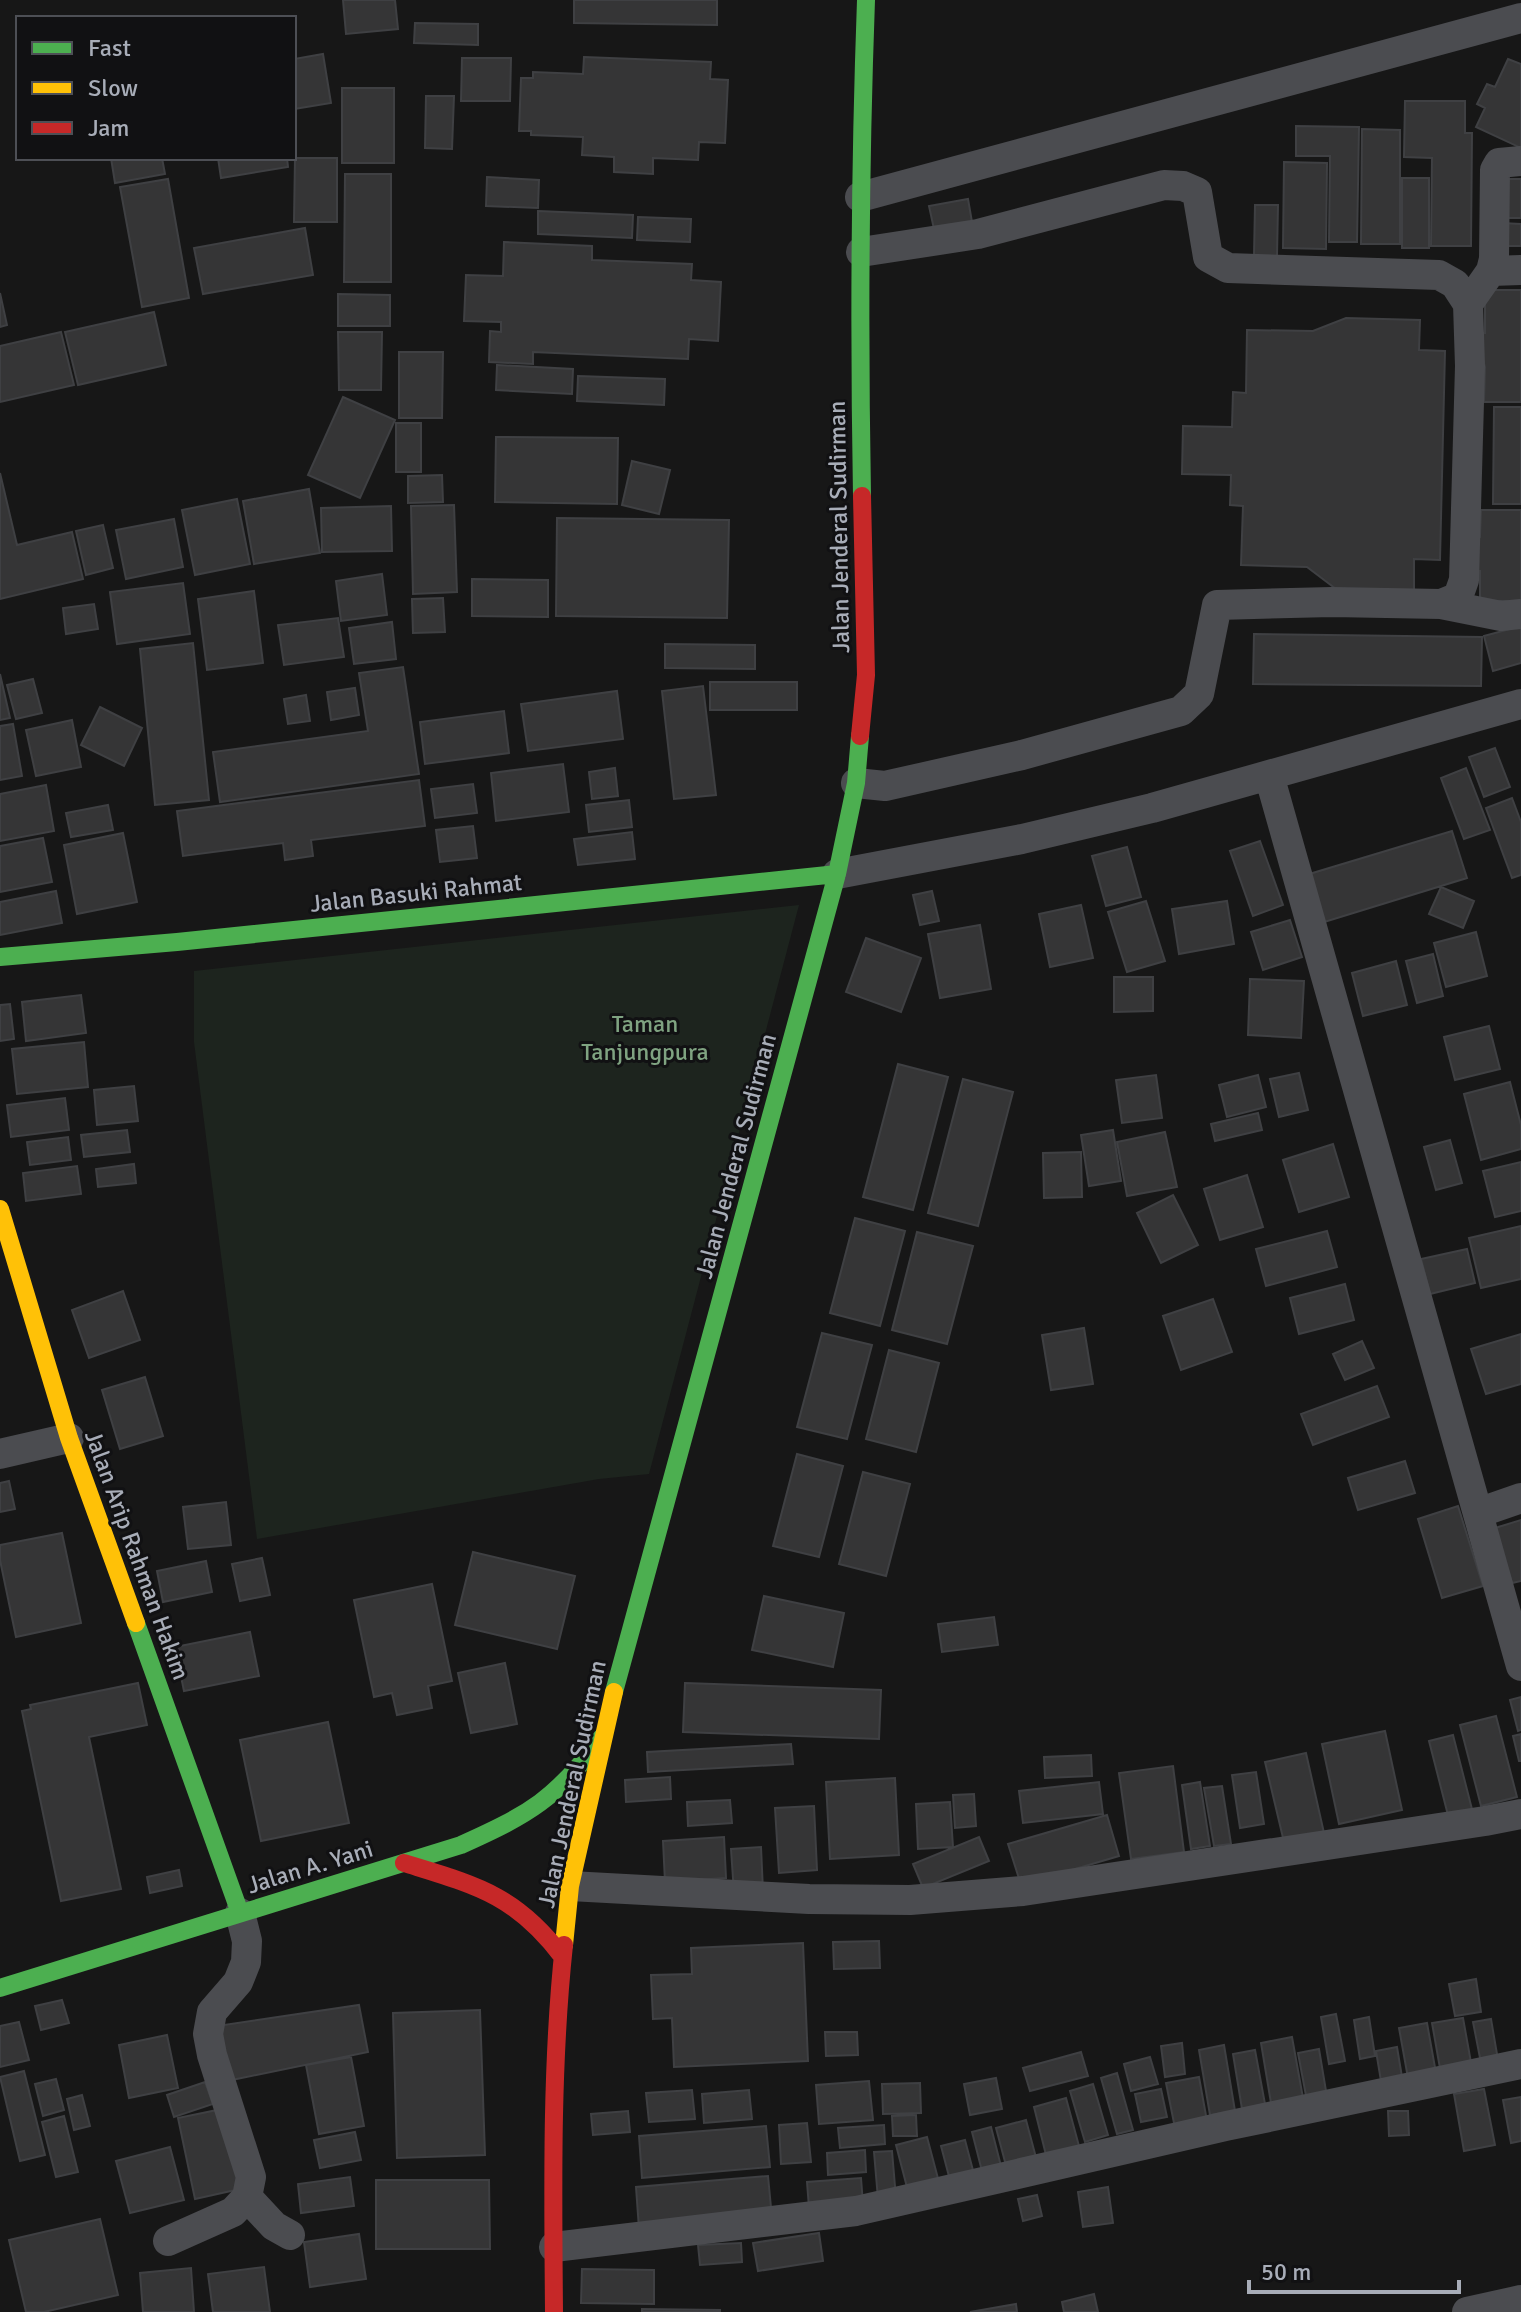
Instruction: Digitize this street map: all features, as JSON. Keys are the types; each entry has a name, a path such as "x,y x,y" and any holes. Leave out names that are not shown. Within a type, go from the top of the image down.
{"main road":[{"name":"Jalan Jenderal Sudirman","path":"554,2312 562,1956 570,1886 602,1737 837,874 856,783 866,675 859,352 866,0"},
{"name":"Jalan Basuki Rahmat","path":"0,957 177,942 837,874"},
{"name":"Jalan Arip Rahman Hakim","path":"0,1209 69,1438 240,1913"},
{"name":"Jalan A. Yani","path":"0,1988 461,1845 528,1813 554,1794 576,1772 602,1737"},
{"path":"404,1863 466,1881 518,1907 535,1921 562,1956"}],"street":[{"path":"860,197 1521,18"},
{"path":"1468,304 1491,271 1496,237 1495,170 1499,163 1521,161"},
{"path":"861,252 978,234 1164,185 1183,186 1197,192 1208,257 1228,268 1439,275 1455,284 1468,304 1470,366 1464,580 1458,597 1441,604"},
{"path":"1491,271 1521,270"},
{"path":"856,783 885,786 1022,755 1181,711 1199,694 1217,605 1332,602 1441,604 1501,616 1521,614"},
{"path":"837,874 1022,839 1152,808 1521,704"},
{"path":"1269,775 1521,1666"},
{"path":"0,1454 69,1438"},
{"path":"1478,1513 1521,1498"},
{"path":"570,1886 809,1899 925,1899 1023,1891 1521,1814"},
{"path":"168,2241 233,2212 247,2197 251,2177 208,2034 212,2012 238,1982 246,1962 247,1941 240,1913"},
{"path":"554,2247 856,2211 1226,2126 1521,2064"},
{"path":"247,2197 274,2226 290,2235"},
{"path":"1467,2312 1521,2300"}],"green space":[{"name":"Taman Tanjungpura","path":"799,905 649,1474 599,1479 257,1539 194,1042 194,971"}],"building":[{"path":"343,0 395,0 398,29 346,34"},
{"path":"574,0 717,0 717,25 574,23"},
{"path":"415,23 478,24 478,45 414,43"},
{"path":"323,54 331,103 296,109 296,59"},
{"path":"584,57 711,62 710,79 728,80 725,143 699,142 698,160 653,158 653,174 614,172 614,157 582,155 583,137 531,135 531,131 519,131 521,78 533,78 533,72 583,74"},
{"path":"462,58 511,58 510,101 461,101"},
{"path":"1508,59 1521,64 1521,148 1476,127 1485,108 1477,104 1487,84 1495,87"},
{"path":"342,88 394,88 394,163 342,163"},
{"path":"426,96 454,96 452,149 425,148"},
{"path":"1405,101 1465,101 1465,133 1472,133 1471,246 1431,246 1432,158 1404,157"},
{"path":"1296,126 1359,127 1357,242 1329,242 1330,156 1296,156"},
{"path":"1362,129 1400,130 1400,244 1361,244"},
{"path":"296,158 337,158 337,222 294,222"},
{"path":"111,160 162,160 165,174 115,183"},
{"path":"218,160 287,160 288,167 221,178"},
{"path":"1284,162 1327,163 1326,249 1283,248"},
{"path":"345,174 391,174 391,282 344,282"},
{"path":"487,177 539,180 538,208 486,206"},
{"path":"1402,178 1429,178 1429,248 1402,248"},
{"path":"168,179 189,298 142,307 120,187"},
{"path":"1500,179 1521,179 1521,218 1500,218"},
{"path":"968,199 972,222 934,229 929,206"},
{"path":"1255,205 1278,205 1277,256 1254,256"},
{"path":"538,211 633,215 632,238 538,234"},
{"path":"638,217 691,219 690,242 637,240"},
{"path":"1502,223 1521,224 1521,246 1501,246"},
{"path":"305,228 313,275 203,294 194,248"},
{"path":"504,242 592,246 592,260 692,264 691,280 721,282 718,341 689,339 688,359 533,352 533,364 489,362 490,331 501,332 501,322 464,321 466,275 503,276"},
{"path":"1485,290 1521,290 1521,402 1484,402 1485,367 1476,333 1485,333"},
{"path":"0,293 7,325 0,327"},
{"path":"338,294 390,295 390,326 338,326"},
{"path":"154,312 166,365 78,385 65,332"},
{"path":"1346,318 1420,320 1419,350 1445,351 1440,560 1414,559 1414,594 1340,592 1307,567 1241,565 1243,506 1230,505 1231,475 1182,474 1183,426 1232,427 1233,392 1246,393 1247,330 1313,331"},
{"path":"61,332 74,385 0,402 0,346"},
{"path":"338,332 382,332 381,390 339,390"},
{"path":"399,352 443,352 442,418 399,418"},
{"path":"497,365 573,369 572,394 496,390"},
{"path":"578,376 665,379 664,405 577,401"},
{"path":"343,397 395,420 360,498 308,475"},
{"path":"1494,407 1521,407 1521,504 1493,504"},
{"path":"396,423 421,423 421,472 396,472"},
{"path":"496,437 618,438 617,504 495,502"},
{"path":"632,461 670,470 659,514 622,505"},
{"path":"0,473 17,545 72,532 83,579 0,599"},
{"path":"442,475 443,502 408,503 408,476"},
{"path":"309,489 320,553 254,564 243,501"},
{"path":"237,499 250,564 195,575 182,510"},
{"path":"454,505 457,592 413,594 411,506"},
{"path":"391,506 392,551 322,552 321,508"},
{"path":"1481,510 1521,510 1521,601 1480,601 1480,571 1471,571 1472,537 1480,537"},
{"path":"557,518 729,520 727,618 556,616"},
{"path":"174,519 183,567 126,579 116,530"},
{"path":"103,525 113,568 86,575 76,531"},
{"path":"382,574 387,615 341,621 336,581"},
{"path":"472,579 548,580 548,617 472,616"},
{"path":"183,583 190,634 117,644 110,592"},
{"path":"254,591 263,663 207,670 198,599"},
{"path":"443,598 445,632 413,633 412,599"},
{"path":"94,604 98,629 66,634 63,608"},
{"path":"338,618 344,657 284,665 278,625"},
{"path":"392,622 396,659 354,664 349,628"},
{"path":"1521,626 1521,663 1493,671 1484,636"},
{"path":"1254,634 1482,637 1481,686 1253,684"},
{"path":"193,643 209,800 155,805 140,649"},
{"path":"665,644 755,645 755,669 665,668"},
{"path":"403,667 419,774 220,802 213,752 368,731 359,673"},
{"path":"0,674 10,718 0,720"},
{"path":"33,679 42,713 16,719 7,685"},
{"path":"710,682 797,682 797,710 710,710"},
{"path":"703,686 716,795 674,799 662,691"},
{"path":"355,688 359,715 331,720 327,692"},
{"path":"617,691 623,739 528,751 521,704"},
{"path":"306,695 310,721 288,724 284,699"},
{"path":"100,707 142,728 124,766 81,745"},
{"path":"504,711 509,753 425,764 420,722"},
{"path":"72,720 81,767 36,776 26,730"},
{"path":"13,724 22,776 0,780 0,726"},
{"path":"1495,748 1510,787 1484,797 1469,757"},
{"path":"563,764 569,812 496,821 491,773"},
{"path":"615,768 618,796 592,799 589,772"},
{"path":"1466,768 1490,830 1464,839 1441,778"},
{"path":"419,780 425,826 311,840 313,856 285,860 283,843 183,856 177,811"},
{"path":"473,784 477,813 435,818 431,789"},
{"path":"46,785 54,831 0,841 0,794"},
{"path":"1512,798 1521,822 1521,875 1512,878 1486,808"},
{"path":"629,800 632,827 589,832 586,805"},
{"path":"108,805 113,830 71,837 66,813"},
{"path":"473,826 477,858 440,862 436,830"},
{"path":"1452,831 1467,878 1321,923 1306,875"},
{"path":"632,832 635,859 578,865 574,839"},
{"path":"123,833 137,902 77,914 64,845"},
{"path":"43,838 52,882 0,892 0,846"},
{"path":"1260,841 1283,905 1253,916 1230,851"},
{"path":"1127,847 1141,897 1106,906 1092,856"},
{"path":"1441,887 1474,901 1463,928 1429,914"},
{"path":"56,891 62,923 0,935 0,902"},
{"path":"932,891 939,921 920,925 913,895"},
{"path":"1146,901 1165,961 1127,972 1108,912"},
{"path":"1227,901 1234,944 1179,954 1172,909"},
{"path":"1081,905 1093,958 1050,967 1039,914"},
{"path":"1290,920 1302,957 1263,970 1251,932"},
{"path":"980,925 991,989 940,998 928,934"},
{"path":"1476,932 1487,976 1446,987 1434,943"},
{"path":"866,938 921,958 901,1012 846,992"},
{"path":"1433,954 1443,996 1417,1003 1406,961"},
{"path":"1396,961 1407,1005 1363,1016 1352,973"},
{"path":"1114,977 1153,977 1153,1011 1114,1012"},
{"path":"1250,979 1304,981 1301,1038 1248,1035"},
{"path":"81,995 86,1033 26,1041 22,1002"},
{"path":"10,1004 14,1039 0,1041 0,1005"},
{"path":"1489,1026 1500,1069 1455,1080 1444,1037"},
{"path":"84,1042 88,1087 17,1094 12,1049"},
{"path":"898,1064 948,1077 913,1210 863,1197"},
{"path":"1299,1073 1308,1110 1279,1117 1270,1079"},
{"path":"1156,1075 1162,1118 1122,1123 1116,1080"},
{"path":"1258,1075 1266,1107 1227,1117 1219,1085"},
{"path":"963,1079 1013,1092 978,1226 928,1213"},
{"path":"1510,1082 1521,1125 1521,1149 1481,1160 1464,1094"},
{"path":"134,1086 138,1121 97,1125 94,1090"},
{"path":"65,1098 69,1130 11,1137 7,1105"},
{"path":"1258,1113 1262,1130 1215,1141 1211,1124"},
{"path":"127,1130 130,1152 84,1157 81,1135"},
{"path":"1113,1130 1121,1181 1089,1186 1081,1135"},
{"path":"1165,1132 1177,1187 1127,1196 1117,1142"},
{"path":"68,1137 71,1160 30,1165 27,1142"},
{"path":"1450,1140 1462,1183 1436,1190 1424,1147"},
{"path":"1333,1144 1349,1197 1299,1212 1283,1160"},
{"path":"1081,1152 1082,1197 1044,1198 1043,1153"},
{"path":"1521,1162 1521,1211 1495,1217 1483,1171"},
{"path":"134,1164 136,1183 98,1187 96,1169"},
{"path":"77,1166 81,1194 26,1201 23,1173"},
{"path":"1247,1175 1263,1227 1220,1240 1204,1189"},
{"path":"1173,1195 1198,1245 1161,1263 1137,1213"},
{"path":"855,1218 905,1231 880,1326 830,1313"},
{"path":"1521,1226 1521,1279 1481,1288 1469,1238"},
{"path":"1327,1231 1337,1267 1266,1286 1256,1249"},
{"path":"917,1232 973,1246 947,1344 892,1330"},
{"path":"1467,1249 1475,1283 1430,1294 1421,1259"},
{"path":"1345,1284 1354,1320 1299,1334 1290,1298"},
{"path":"123,1291 140,1340 89,1358 72,1310"},
{"path":"1213,1299 1232,1352 1181,1370 1163,1316"},
{"path":"1084,1328 1093,1384 1051,1390 1042,1335"},
{"path":"822,1333 872,1345 847,1439 797,1427"},
{"path":"1521,1334 1521,1384 1486,1394 1471,1349"},
{"path":"1362,1341 1374,1368 1345,1380 1333,1354"},
{"path":"889,1350 939,1363 916,1452 866,1439"},
{"path":"145,1377 163,1436 120,1449 102,1390"},
{"path":"1377,1386 1389,1417 1313,1445 1301,1414"},
{"path":"797,1454 843,1466 819,1557 773,1546"},
{"path":"1405,1461 1415,1493 1358,1510 1348,1478"},
{"path":"863,1472 910,1484 886,1576 839,1564"},
{"path":"9,1481 15,1509 0,1512 0,1483"},
{"path":"226,1502 231,1545 188,1549 183,1507"},
{"path":"1458,1506 1483,1586 1442,1598 1418,1519"},
{"path":"1521,1520 1521,1581 1512,1583 1495,1528"},
{"path":"62,1533 81,1623 16,1637 0,1560 0,1545"},
{"path":"473,1552 575,1576 557,1649 455,1625"},
{"path":"262,1558 270,1595 240,1601 232,1564"},
{"path":"206,1561 212,1592 163,1602 157,1571"},
{"path":"432,1584 452,1681 428,1686 432,1708 397,1715 392,1693 374,1697 354,1600"},
{"path":"764,1596 844,1613 833,1667 752,1650"},
{"path":"994,1617 998,1645 942,1652 938,1624"},
{"path":"250,1632 259,1676 184,1691 175,1647"},
{"path":"505,1663 517,1724 471,1733 458,1673"},
{"path":"138,1683 147,1725 89,1737 121,1889 61,1901 22,1711 31,1709 30,1705"},
{"path":"685,1683 881,1690 879,1739 683,1732"},
{"path":"1521,1697 1521,1730 1518,1731 1510,1700"},
{"path":"1496,1716 1517,1797 1481,1806 1460,1725"},
{"path":"328,1722 349,1823 261,1841 240,1740"},
{"path":"1385,1731 1402,1810 1339,1824 1322,1744"},
{"path":"1521,1734 1521,1761 1519,1761 1513,1736"},
{"path":"1453,1735 1474,1817 1450,1823 1429,1741"},
{"path":"791,1744 793,1764 648,1772 647,1752"},
{"path":"1306,1753 1324,1833 1284,1842 1265,1762"},
{"path":"1091,1755 1092,1776 1045,1778 1044,1757"},
{"path":"1173,1766 1184,1852 1131,1859 1119,1773"},
{"path":"1256,1772 1264,1824 1240,1828 1232,1775"},
{"path":"670,1777 671,1799 626,1802 625,1780"},
{"path":"895,1778 899,1855 830,1859 826,1782"},
{"path":"1099,1782 1103,1814 1023,1823 1019,1791"},
{"path":"1200,1782 1210,1846 1191,1849 1182,1785"},
{"path":"1222,1786 1231,1844 1214,1846 1204,1788"},
{"path":"974,1794 976,1826 955,1828 953,1795"},
{"path":"730,1800 732,1823 688,1826 687,1802"},
{"path":"950,1802 953,1847 918,1849 916,1804"},
{"path":"814,1806 817,1870 779,1873 775,1808"},
{"path":"1107,1815 1119,1856 1021,1885 1008,1844"},
{"path":"724,1837 726,1878 665,1882 663,1841"},
{"path":"979,1837 989,1861 923,1888 913,1864"},
{"path":"761,1847 763,1891 734,1893 731,1849"},
{"path":"179,1870 182,1886 150,1893 147,1877"},
{"path":"879,1941 880,1968 834,1969 833,1942"},
{"path":"803,1943 808,2061 674,2067 672,2018 653,2019 651,1975 692,1974 691,1948"},
{"path":"1476,1979 1481,2012 1455,2016 1449,1984"},
{"path":"62,2000 69,2023 41,2030 35,2006"},
{"path":"359,2005 368,2052 227,2081 217,2026"},
{"path":"480,2010 485,2155 397,2158 393,2013"},
{"path":"1336,2014 1345,2061 1329,2064 1321,2017"},
{"path":"1369,2017 1375,2056 1360,2059 1354,2020"},
{"path":"1463,2018 1472,2068 1441,2074 1432,2023"},
{"path":"1491,2019 1498,2060 1481,2063 1473,2022"},
{"path":"19,2022 29,2060 0,2067 0,2026"},
{"path":"1427,2023 1436,2073 1408,2078 1399,2028"},
{"path":"825,2032 857,2032 858,2055 826,2056"},
{"path":"167,2035 178,2088 129,2098 119,2045"},
{"path":"1292,2037 1303,2098 1271,2103 1261,2043"},
{"path":"1182,2043 1185,2074 1165,2077 1161,2046"},
{"path":"1224,2045 1235,2111 1210,2115 1199,2050"},
{"path":"1397,2047 1403,2083 1382,2087 1376,2051"},
{"path":"1319,2049 1327,2097 1307,2101 1298,2053"},
{"path":"1255,2050 1265,2104 1242,2109 1233,2054"},
{"path":"1081,2052 1088,2076 1030,2091 1023,2068"},
{"path":"351,2057 364,2126 319,2134 306,2065"},
{"path":"1150,2057 1158,2084 1131,2091 1124,2064"},
{"path":"24,2071 45,2155 20,2161 0,2077"},
{"path":"1117,2073 1133,2130 1117,2134 1101,2078"},
{"path":"1199,2077 1207,2121 1175,2128 1166,2083"},
{"path":"996,2078 1002,2109 970,2115 964,2084"},
{"path":"56,2079 64,2110 43,2116 35,2084"},
{"path":"869,2081 873,2120 819,2124 816,2085"},
{"path":"205,2082 213,2104 174,2117 167,2095"},
{"path":"920,2083 921,2113 883,2114 882,2084"},
{"path":"1093,2084 1108,2135 1085,2142 1070,2091"},
{"path":"1161,2089 1167,2117 1141,2122 1135,2094"},
{"path":"1484,2089 1495,2145 1464,2151 1454,2094"},
{"path":"692,2090 695,2119 649,2122 646,2093"},
{"path":"749,2090 752,2119 704,2123 702,2094"},
{"path":"82,2095 90,2126 74,2130 67,2099"},
{"path":"1521,2097 1521,2141 1511,2143 1503,2100"},
{"path":"1066,2098 1079,2146 1046,2155 1034,2107"},
{"path":"222,2109 240,2189 195,2199 178,2118"},
{"path":"628,2111 630,2132 593,2135 591,2114"},
{"path":"1388,2111 1408,2111 1409,2135 1389,2136"},
{"path":"916,2115 917,2136 893,2136 892,2116"},
{"path":"64,2116 78,2172 56,2177 42,2122"},
{"path":"1026,2120 1038,2165 1008,2173 996,2128"},
{"path":"807,2123 811,2162 781,2164 779,2125"},
{"path":"884,2125 885,2144 840,2148 838,2128"},
{"path":"766,2126 770,2167 642,2178 639,2136"},
{"path":"991,2127 1002,2170 983,2175 972,2132"},
{"path":"355,2132 361,2160 320,2168 314,2140"},
{"path":"927,2137 940,2186 909,2195 896,2145"},
{"path":"965,2140 975,2178 951,2184 941,2146"},
{"path":"170,2147 184,2200 130,2213 116,2161"},
{"path":"865,2150 866,2172 828,2175 827,2153"},
{"path":"892,2151 896,2198 878,2199 874,2152"},
{"path":"768,2176 772,2218 639,2229 636,2187"},
{"path":"350,2177 354,2206 301,2213 298,2184"},
{"path":"861,2178 863,2204 809,2208 807,2182"},
{"path":"376,2180 489,2180 490,2249 376,2249"},
{"path":"1108,2187 1113,2223 1083,2227 1078,2192"},
{"path":"1037,2195 1042,2216 1023,2221 1018,2199"},
{"path":"100,2219 118,2295 44,2312 26,2312 9,2240"},
{"path":"819,2233 823,2261 758,2271 753,2243"},
{"path":"359,2234 366,2279 310,2287 304,2242"},
{"path":"741,2243 742,2262 700,2265 698,2245"},
{"path":"264,2267 270,2312 213,2312 208,2274"},
{"path":"191,2268 194,2312 143,2312 140,2273"},
{"path":"582,2269 654,2270 654,2304 581,2303"},
{"path":"1094,2294 1098,2312 1064,2312 1062,2302"},
{"path":"1016,2304 1017,2312 970,2312"},
{"path":"642,2309 720,2310 720,2312 642,2312"}],"traffic: fast":[{"path":"862,496 861,248 866,0"},
{"path":"614,1692 837,874 856,783 860,736"},
{"path":"0,957 177,942 837,874"},
{"path":"136,1623 240,1913"},
{"path":"0,1988 461,1845 506,1824 540,1803 570,1776 602,1737"}],"traffic: slow":[{"path":"0,1209 69,1438 136,1623"},
{"path":"564,1945 570,1886 614,1692"}],"traffic: jam":[{"path":"860,736 866,675 862,496"},
{"path":"404,1863 492,1894 527,1918 562,1956"},
{"path":"554,2312 555,2082 564,1945"}]}
